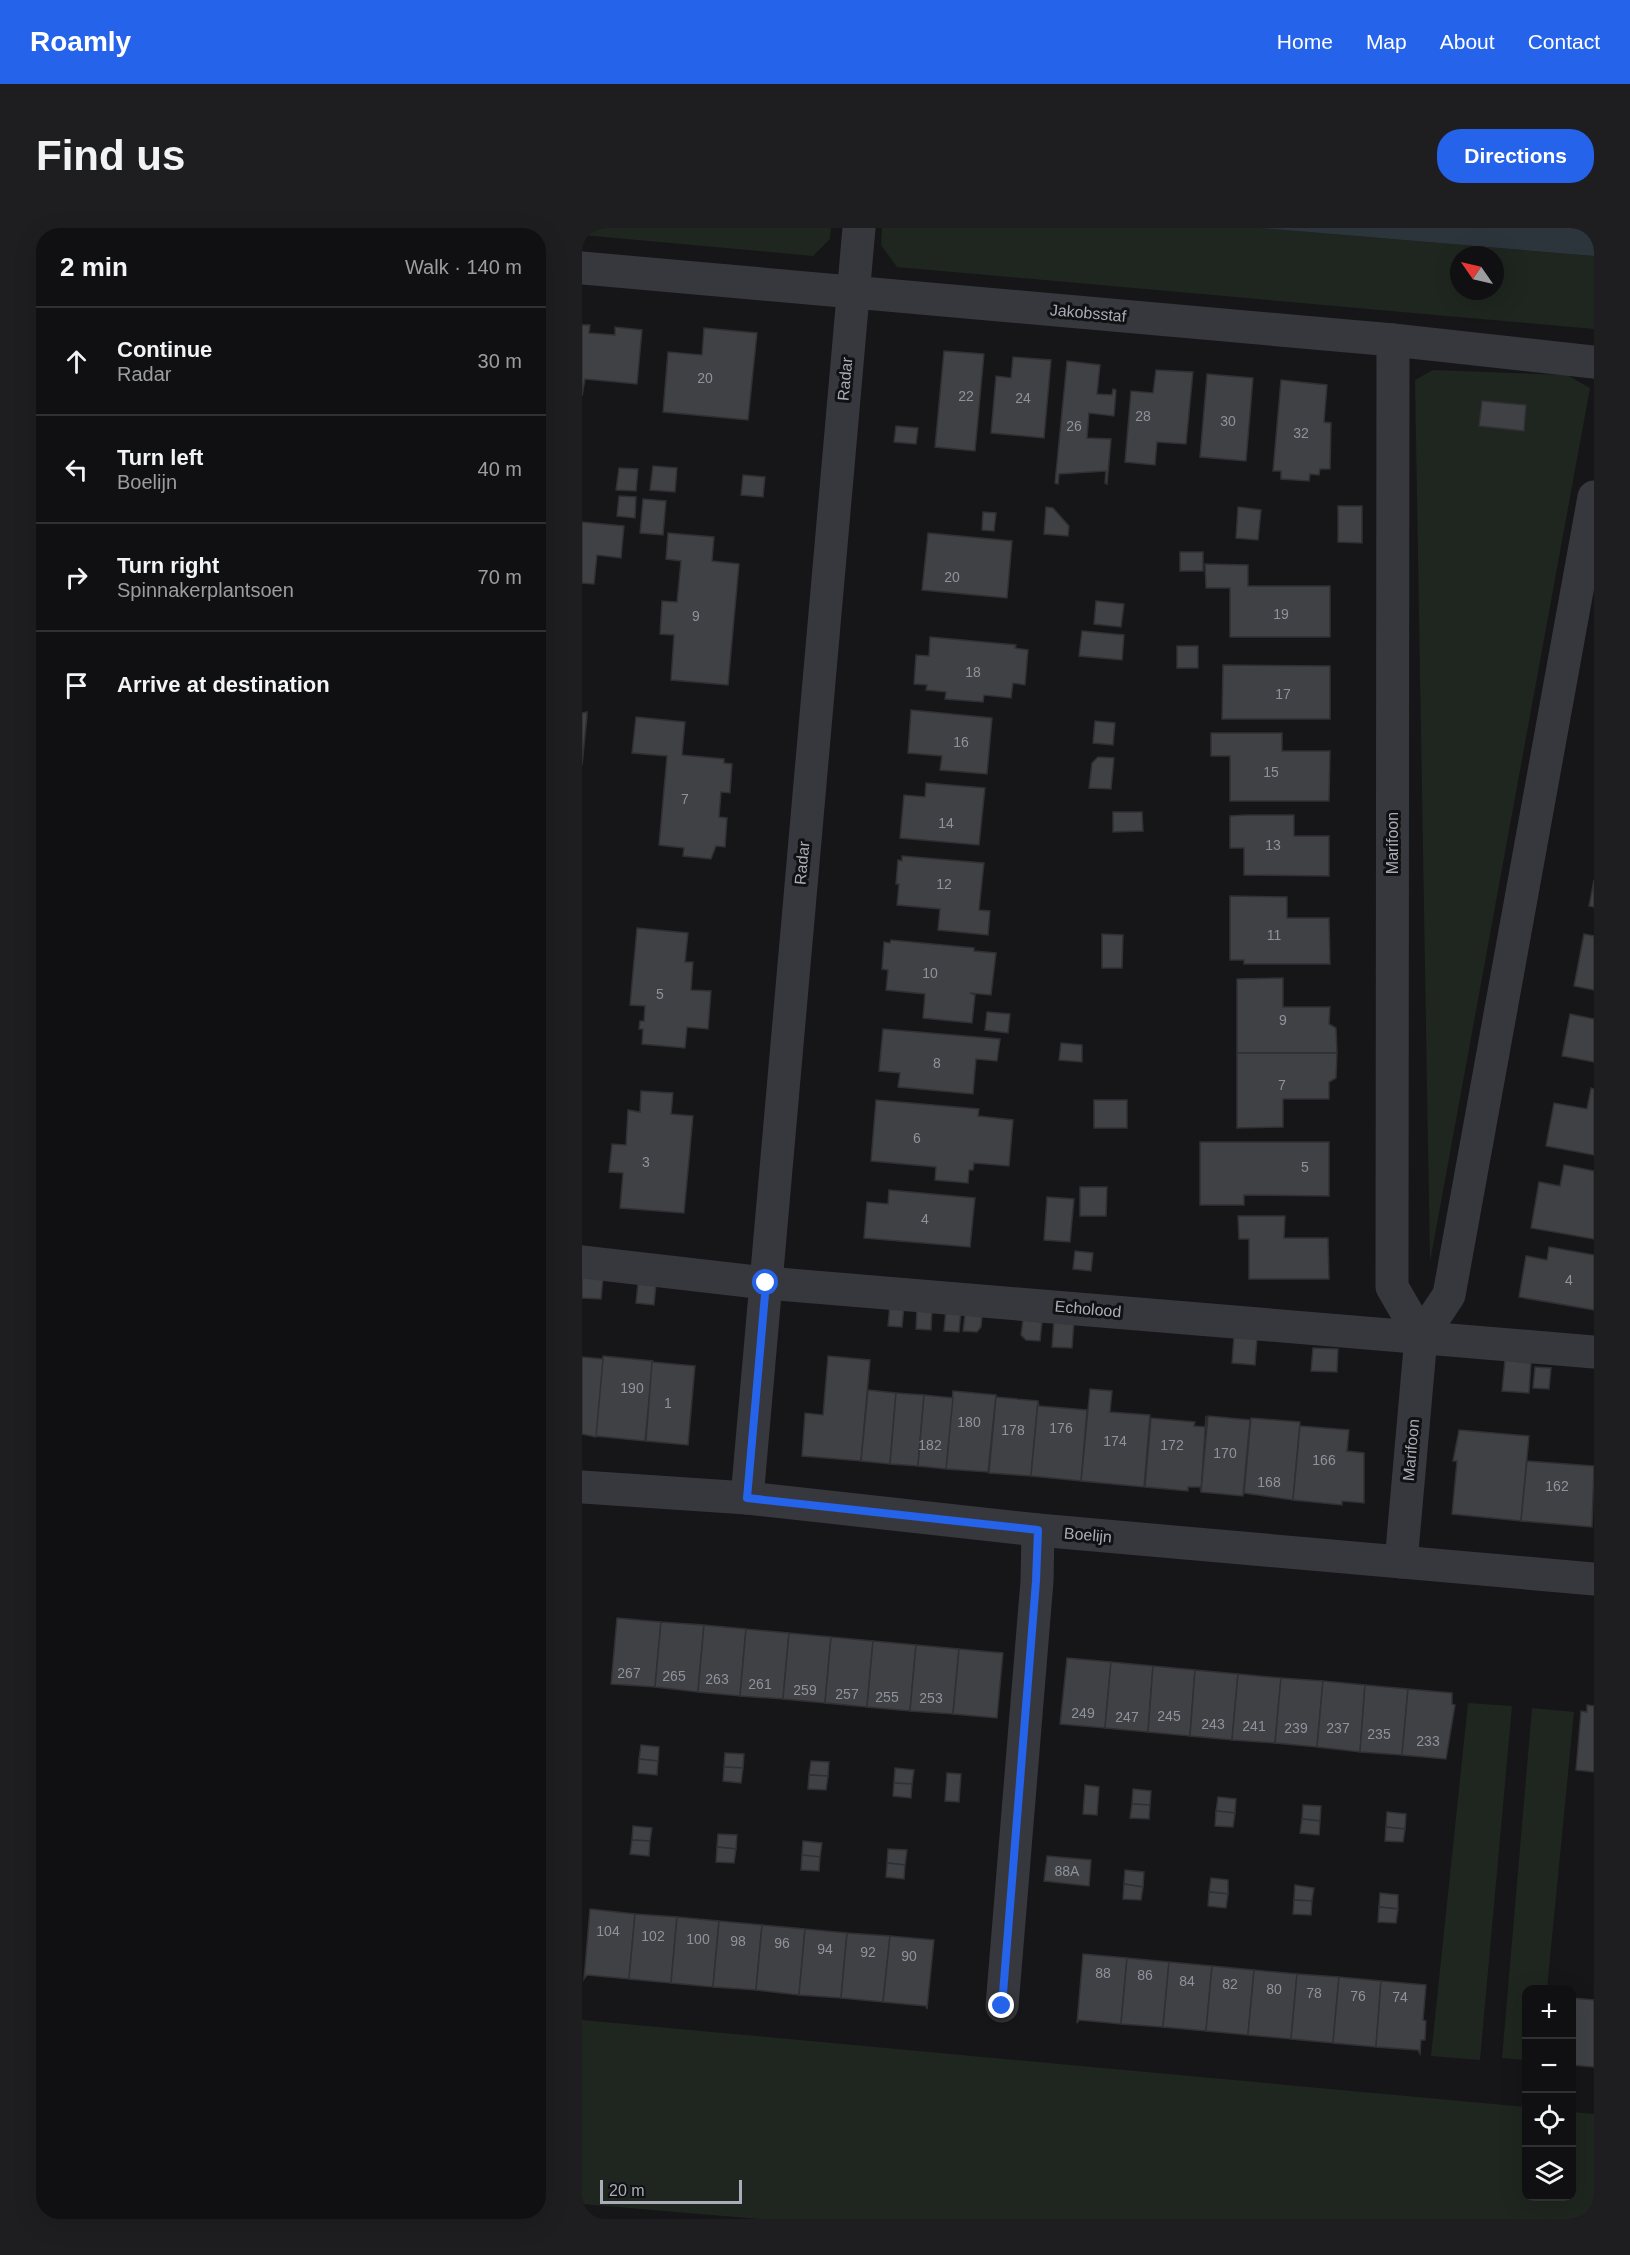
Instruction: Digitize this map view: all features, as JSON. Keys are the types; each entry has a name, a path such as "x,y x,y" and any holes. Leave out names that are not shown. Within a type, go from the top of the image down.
{"street":[{"name":"Radar","path":"747,1498 859,231"},
{"name":"Jakobsstaf","path":"582,268 1393,340 1594,362"},
{"name":"Marifoon","path":"1393,340 1392,1287 1421,1337"},
{"name":"Marifoon","path":"1401,1562 1421,1337 1449,1295 1594,497"},
{"name":"Echolood","path":"582,1262 766,1283 1594,1352"},
{"name":"Boelijn","path":"582,1487 747,1498 1038,1530 1594,1579"},
{"path":"1002,2006 1036,1581 1038,1530"}],"shaded area":[{"path":"582,228 831,228 830,239 813,256 582,235"},
{"path":"882,228 1260,228 1475,246 1450,246 1450,300 1504,300 1504,248 1594,256 1594,329 897,267 881,245"},
{"path":"1260,228 1594,228 1594,256 1504,248 1504,246 1475,246"},
{"path":"1433,370 1567,375 1590,388 1430,1262 1415,380"},
{"path":"1468,1703 1512,1706 1480,2060 1431,2056"},
{"path":"1532,1708 1574,1712 1547,1985 1522,1985 1522,2060 1502,2058"},
{"path":"582,2020 1522,2107 1522,2201 1576,2201 1576,2112 1594,2114 1594,2219 759,2219 582,2204"}],"building":[{"path":"582,325 590,325 589,333 615,335 615,327 642,330 637,384 585,379 582,396"},
{"path":"704,328 757,333 748,420 663,412 668,352 702,355"},
{"path":"944,351 984,354 975,451 935,447"},
{"path":"1013,357 1051,360 1044,438 991,433 996,376 1011,378"},
{"path":"1067,361 1100,365 1097,394 1112,395 1113,389 1116,390 1114,416 1089,413 1087,438 1111,439 1107,484 1105,483 1106,471 1059,474 1058,484 1055,483"},
{"path":"1156,370 1193,372 1186,444 1157,442 1155,465 1125,462 1131,391 1153,393"},
{"path":"1207,374 1253,378 1246,461 1200,457"},
{"path":"1281,380 1327,385 1324,422 1331,423 1330,469 1320,469 1319,475 1310,474 1309,481 1281,479 1281,471 1273,471"},
{"path":"1482,401 1526,405 1524,431 1479,426"},
{"path":"896,426 918,428 916,444 894,442"},
{"path":"653,466 677,468 675,492 650,490"},
{"path":"619,468 638,469 636,491 616,490"},
{"path":"743,475 765,477 763,497 741,495"},
{"path":"619,496 636,497 635,518 617,516"},
{"path":"643,499 666,501 663,535 640,533"},
{"path":"1338,506 1362,506 1362,543 1338,542"},
{"path":"1046,507 1053,508 1069,526 1068,536 1044,534"},
{"path":"1238,507 1261,510 1258,540 1236,538"},
{"path":"983,512 996,513 994,531 982,530"},
{"path":"582,522 624,526 621,558 597,555 594,584 582,583"},
{"path":"668,533 714,537 712,561 739,564 728,685 671,680 674,635 660,634 662,601 677,602 681,561 666,559"},
{"path":"928,533 1012,541 1007,598 922,590"},
{"path":"1180,552 1203,552 1203,571 1180,571"},
{"path":"1205,564 1248,565 1248,586 1330,586 1330,637 1230,637 1230,588 1206,588"},
{"path":"1096,601 1124,604 1121,627 1094,624"},
{"path":"1082,631 1124,635 1122,660 1079,656"},
{"path":"930,637 1016,645 1015,648 1028,650 1025,685 1013,683 1011,698 984,695 983,702 945,699 946,692 926,690 927,685 914,684 916,655 929,656"},
{"path":"1177,646 1198,646 1198,668 1177,668"},
{"path":"1223,665 1330,666 1330,719 1222,719"},
{"path":"911,710 992,718 987,774 940,770 942,756 908,753"},
{"path":"587,712 587,716 582,765 582,713"},
{"path":"636,717 685,722 682,755 724,759 724,763 732,764 730,793 721,792 719,817 727,818 725,847 716,846 711,859 683,856 684,848 659,845 667,756 632,753"},
{"path":"1095,721 1115,723 1113,745 1093,743"},
{"path":"1211,733 1282,733 1282,751 1330,751 1329,801 1230,801 1230,756 1211,756"},
{"path":"1098,757 1114,758 1111,789 1089,788 1092,763"},
{"path":"926,783 985,788 979,845 900,838 904,795 925,797"},
{"path":"1113,812 1142,812 1143,831 1113,832"},
{"path":"1294,815 1294,836 1329,836 1329,876 1244,875 1244,848 1230,848 1230,816"},
{"path":"902,856 984,863 979,910 990,911 988,935 938,930 940,909 897,905 898,860 902,861"},
{"path":"1594,880 1594,907 1589,906"},
{"path":"1230,896 1287,897 1287,918 1329,918 1330,964 1244,964 1244,960 1230,960"},
{"path":"637,928 688,933 685,962 693,962 691,990 711,991 708,1029 687,1027 685,1048 642,1044 643,1029 639,1029 640,1021 644,1021 645,1006 630,1005"},
{"path":"1102,934 1123,935 1122,968 1102,968"},
{"path":"1584,934 1594,936 1594,990 1574,986"},
{"path":"891,940 974,948 974,951 996,953 991,995 970,993 975,995 972,1023 923,1018 925,994 886,990 888,970 882,969 884,942 890,943"},
{"path":"1283,978 1283,1007 1330,1007 1329,1024 1336,1028 1337,1053 1237,1053 1237,979"},
{"path":"987,1012 1010,1014 1008,1033 985,1030"},
{"path":"1570,1014 1594,1019 1594,1062 1562,1056"},
{"path":"883,1029 1000,1039 997,1061 976,1059 973,1094 898,1087 900,1073 879,1071"},
{"path":"1061,1043 1082,1045 1082,1062 1059,1060"},
{"path":"1237,1053 1337,1053 1336,1078 1329,1082 1329,1099 1283,1099 1283,1127 1237,1128"},
{"path":"1591,1088 1594,1089 1594,1155 1546,1146 1554,1103 1587,1109"},
{"path":"641,1091 673,1093 671,1114 693,1116 684,1213 620,1208 623,1173 609,1172 612,1144 626,1145 628,1110 640,1112"},
{"path":"876,1100 979,1109 978,1116 1013,1120 1009,1166 974,1163 973,1170 969,1170 968,1183 935,1180 936,1167 871,1161"},
{"path":"1094,1100 1127,1100 1127,1128 1094,1128"},
{"path":"1200,1142 1329,1142 1329,1196 1244,1195 1244,1205 1200,1205"},
{"path":"1564,1165 1594,1171 1594,1239 1531,1228 1539,1182 1560,1186"},
{"path":"1080,1187 1107,1187 1106,1216 1080,1216"},
{"path":"889,1190 975,1198 970,1247 864,1238 867,1202 888,1204"},
{"path":"1047,1197 1074,1199 1070,1242 1044,1240"},
{"path":"1238,1216 1285,1216 1284,1238 1328,1238 1329,1279 1249,1279 1249,1239 1239,1239"},
{"path":"1549,1247 1594,1255 1594,1310 1519,1297 1526,1256 1547,1260"},
{"path":"1075,1251 1093,1253 1091,1271 1073,1269"},
{"path":"582,1276 603,1278 601,1299 582,1298"},
{"path":"638,1283 656,1284 654,1305 636,1303"},
{"path":"890,1304 904,1306 902,1327 888,1326"},
{"path":"917,1307 932,1308 931,1330 916,1329"},
{"path":"946,1309 961,1311 959,1332 944,1331"},
{"path":"965,1315 982,1316 981,1327 977,1332 963,1331"},
{"path":"1023,1320 1042,1322 1040,1341 1026,1340 1021,1335"},
{"path":"1054,1320 1074,1321 1072,1348 1052,1347"},
{"path":"1234,1336 1257,1338 1255,1365 1232,1363"},
{"path":"1313,1348 1338,1349 1337,1372 1311,1371"},
{"path":"603,1356 653,1361 645,1441 595,1436"},
{"path":"828,1356 870,1360 861,1461 802,1456 805,1413 823,1415"},
{"path":"582,1357 603,1359 596,1437 582,1434"},
{"path":"1505,1360 1531,1363 1529,1393 1502,1391"},
{"path":"652,1362 695,1366 688,1445 646,1441"},
{"path":"1535,1367 1551,1368 1549,1389 1533,1388"},
{"path":"1090,1389 1112,1391 1110,1412 1150,1415 1144,1487 1081,1481"},
{"path":"868,1390 896,1393 890,1464 861,1461"},
{"path":"953,1391 996,1395 988,1472 946,1469"},
{"path":"896,1393 924,1395 918,1466 890,1464"},
{"path":"924,1395 953,1398 946,1469 918,1466"},
{"path":"996,1397 1038,1401 1031,1476 989,1473"},
{"path":"1038,1401 1039,1406 1087,1410 1081,1481 1031,1476"},
{"path":"1208,1416 1250,1420 1243,1496 1201,1492"},
{"path":"1151,1418 1195,1422 1194,1426 1205,1427 1201,1492 1200,1487 1188,1487 1188,1491 1145,1487"},
{"path":"1251,1418 1300,1422 1293,1500 1244,1493"},
{"path":"1300,1426 1349,1430 1347,1451 1364,1453 1364,1503 1342,1501 1342,1505 1293,1500"},
{"path":"1459,1430 1529,1436 1521,1521 1452,1514 1457,1461 1453,1461"},
{"path":"1527,1461 1594,1466 1592,1527 1521,1521"},
{"path":"617,1618 661,1622 655,1687 611,1684"},
{"path":"661,1622 704,1625 698,1692 655,1687"},
{"path":"704,1625 746,1629 740,1696 698,1692"},
{"path":"746,1629 789,1633 783,1699 740,1696"},
{"path":"789,1633 831,1637 825,1703 783,1699"},
{"path":"831,1637 873,1641 867,1707 825,1703"},
{"path":"873,1641 916,1645 910,1711 867,1707"},
{"path":"916,1645 959,1649 953,1714 910,1711"},
{"path":"959,1649 1003,1653 997,1718 953,1714"},
{"path":"1067,1658 1111,1662 1105,1728 1060,1724"},
{"path":"1111,1662 1153,1666 1148,1732 1105,1728"},
{"path":"1153,1666 1195,1670 1190,1736 1148,1732"},
{"path":"1195,1670 1238,1674 1232,1740 1190,1736"},
{"path":"1238,1674 1281,1678 1275,1743 1232,1740"},
{"path":"1281,1678 1323,1681 1317,1747 1275,1743"},
{"path":"1323,1681 1365,1685 1360,1752 1317,1747"},
{"path":"1365,1685 1408,1689 1402,1755 1360,1752"},
{"path":"1408,1689 1452,1693 1452,1704 1455,1705 1446,1759 1402,1755"},
{"path":"1587,1705 1594,1706 1594,1772 1576,1770 1581,1711 1587,1712"},
{"path":"641,1745 659,1747 658,1761 639,1759"},
{"path":"725,1753 744,1754 743,1768 724,1767"},
{"path":"639,1759 658,1761 657,1775 638,1773"},
{"path":"811,1761 829,1762 828,1776 809,1775"},
{"path":"724,1767 743,1768 741,1783 723,1781"},
{"path":"895,1768 914,1770 912,1784 894,1783"},
{"path":"947,1773 961,1774 959,1802 945,1801"},
{"path":"809,1775 828,1776 826,1790 808,1789"},
{"path":"894,1783 912,1784 911,1798 893,1796"},
{"path":"1085,1785 1099,1787 1097,1815 1083,1814"},
{"path":"1133,1789 1151,1791 1150,1805 1132,1804"},
{"path":"1218,1797 1236,1799 1235,1813 1216,1811"},
{"path":"1132,1804 1150,1805 1149,1819 1130,1818"},
{"path":"1303,1805 1321,1806 1320,1821 1302,1819"},
{"path":"1216,1811 1235,1813 1233,1827 1215,1826"},
{"path":"1387,1812 1406,1814 1405,1829 1386,1827"},
{"path":"1302,1819 1320,1821 1319,1835 1300,1833"},
{"path":"633,1826 652,1828 650,1841 632,1840"},
{"path":"1386,1827 1405,1829 1403,1842 1385,1841"},
{"path":"718,1834 737,1835 736,1849 717,1847"},
{"path":"632,1840 650,1841 649,1856 630,1854"},
{"path":"803,1841 822,1843 820,1857 802,1855"},
{"path":"717,1847 736,1849 734,1863 716,1862"},
{"path":"888,1849 907,1850 905,1865 887,1863"},
{"path":"802,1855 820,1857 819,1871 801,1870"},
{"path":"1047,1856 1091,1860 1089,1886 1044,1881"},
{"path":"887,1863 905,1865 904,1879 886,1877"},
{"path":"1125,1870 1144,1872 1143,1887 1124,1884"},
{"path":"1211,1878 1228,1880 1228,1894 1209,1892"},
{"path":"1124,1884 1143,1887 1141,1900 1123,1899"},
{"path":"1295,1885 1314,1888 1312,1901 1294,1900"},
{"path":"1209,1892 1228,1894 1226,1908 1208,1906"},
{"path":"1380,1893 1398,1895 1398,1909 1379,1907"},
{"path":"1294,1900 1312,1901 1311,1915 1293,1914"},
{"path":"1379,1907 1398,1909 1396,1923 1378,1922"},
{"path":"590,1909 635,1914 629,1979 587,1975 584,1979"},
{"path":"635,1914 677,1917 671,1983 629,1979"},
{"path":"677,1917 719,1921 713,1987 671,1983"},
{"path":"719,1921 762,1925 756,1990 713,1987"},
{"path":"762,1925 805,1929 799,1995 756,1990"},
{"path":"805,1929 847,1933 841,1998 799,1995"},
{"path":"847,1933 890,1936 883,2002 841,1998"},
{"path":"890,1936 934,1940 927,2009 926,2006 883,2002"},
{"path":"1083,1954 1127,1958 1121,2024 1079,2020 1077,2023"},
{"path":"1127,1958 1169,1962 1163,2027 1121,2024"},
{"path":"1169,1962 1212,1966 1206,2031 1163,2027"},
{"path":"1212,1966 1254,1970 1248,2035 1206,2031"},
{"path":"1254,1970 1297,1974 1291,2039 1248,2035"},
{"path":"1297,1974 1339,1977 1333,2043 1291,2039"},
{"path":"1339,1977 1381,1981 1376,2047 1333,2043"},
{"path":"1381,1981 1426,1985 1423,2020 1426,2021 1425,2040 1421,2040 1420,2054 1418,2050 1376,2047"},
{"path":"1576,1998 1594,2000 1594,2067 1576,2065"}],"route":[{"path":"766,1283 747,1498 1038,1530 1036,1581 1002,2006"}]}
